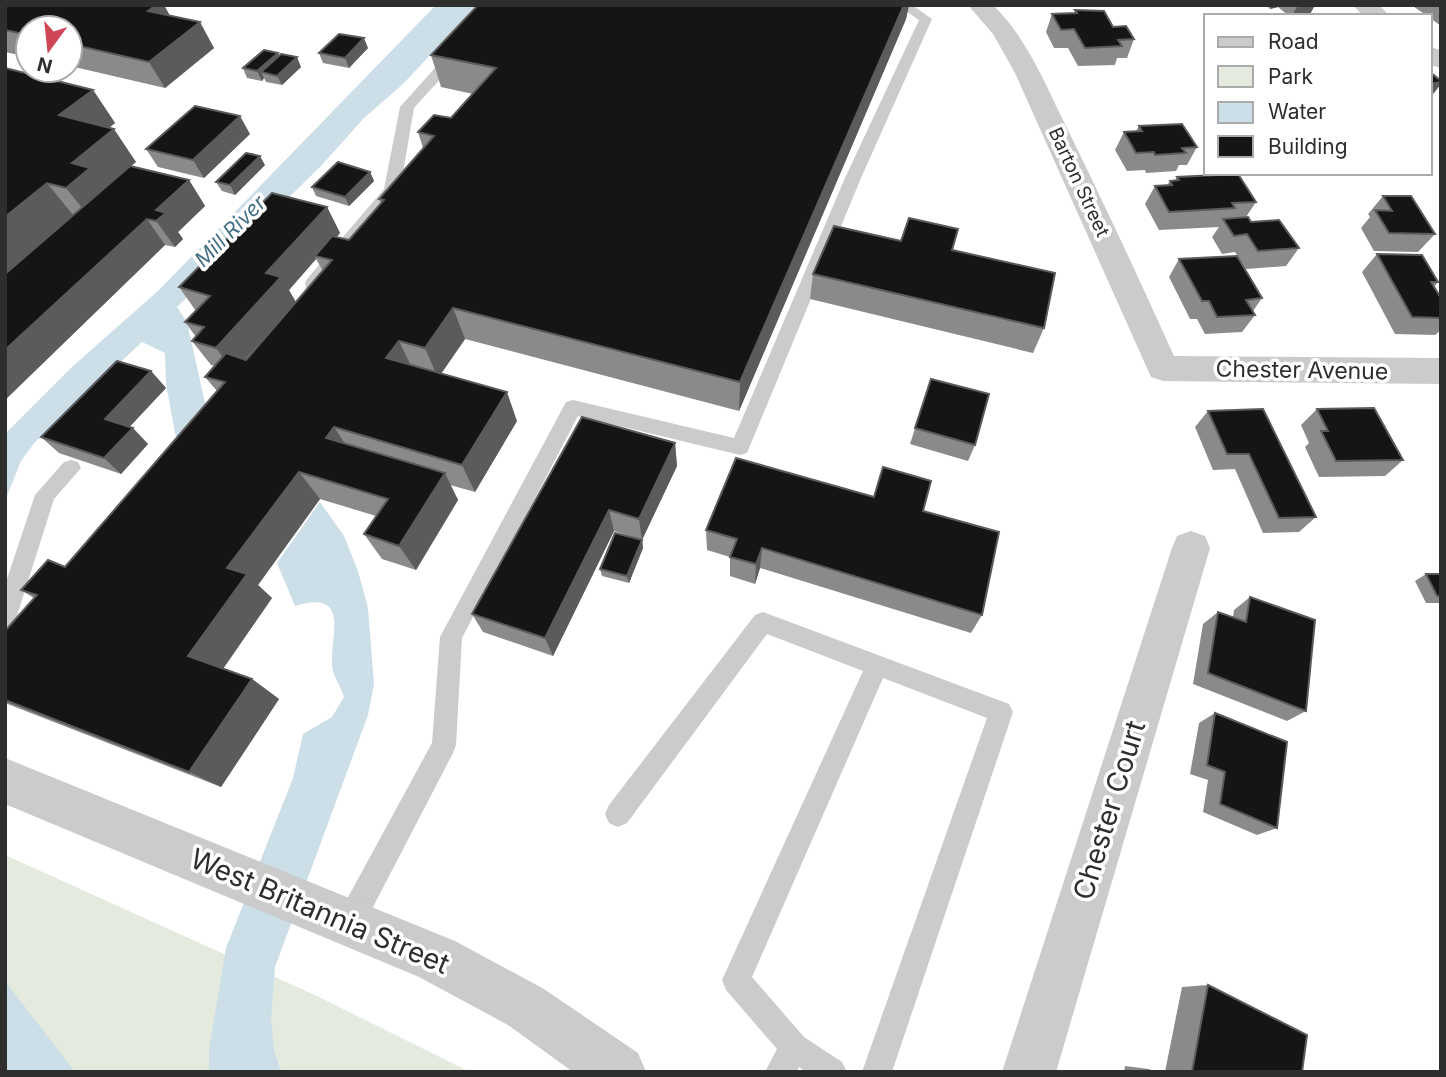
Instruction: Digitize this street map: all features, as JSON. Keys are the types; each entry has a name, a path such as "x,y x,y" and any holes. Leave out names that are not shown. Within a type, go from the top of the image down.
{"street":[{"name":"Barton Street","path":"979,5 1016,50 1084,187 1163,368"},
{"name":"Chester Avenue","path":"1163,368 1441,371"},
{"name":"Chester Court","path":"1029,1072 1191,548"},
{"name":"West Britannia Street","path":"5,781 437,959 496,990 557,1027 619,1072"}],"lane":[{"path":"342,919 444,746 451,637 573,407 740,447 853,178 926,19 903,5"},
{"path":"307,318 315,309 314,282 392,190 407,107 463,46"},
{"path":"5,619 45,495 71,468"},
{"path":"618,814 763,622 1001,712 877,1072"},
{"path":"832,1072 787,1059 736,980 877,665"}],"green space":[{"path":"5,855 317,996 470,1072 5,1072"}],"water":[{"name":"Mill River","path":"436,5 477,5 403,84 364,118 321,166 177,307 187,322 207,412 185,486 166,384 165,353 142,342 35,442 21,461 5,501 5,434 73,366 159,290"},
{"path":"320,502 344,536 358,571 368,608 374,684 368,715 275,967 271,1021 274,1050 281,1072 209,1072 209,1049 226,948 293,778 303,734 332,717 344,697 332,666 334,618 331,609 324,604 313,602 295,606 277,563"},
{"path":"5,981 72,1068 73,1072 5,1072"}],"building":[{"path":"5,5 156,5 148,11 200,22 149,62 84,47 84,14 14,14 14,32 5,30"},
{"path":"478,5 904,5 740,382 453,308 425,348 399,341 386,358 507,392 462,465 334,427 326,438 445,473 399,546 364,534 388,499 299,472 227,568 247,574 188,656 252,679 189,772 5,700 5,631 37,595 21,590 48,560 65,567 225,382 205,377 226,353 246,360 332,260 315,256 332,236 349,240 384,200 379,199 434,136 418,132 434,115 451,118 496,68 431,55"},
{"path":"1075,10 1104,11 1113,27 1126,26 1134,39 1118,40 1122,46 1085,48 1074,29 1061,30 1052,14 1077,13"},
{"path":"339,34 364,38 345,58 319,53"},
{"path":"264,50 278,53 257,71 243,68"},
{"path":"281,54 297,57 277,76 261,72"},
{"path":"5,68 14,70 14,84 69,84 93,90 59,115 114,129 72,163 90,168 66,188 47,183 5,217"},
{"path":"1432,74 1441,81 1432,84"},
{"path":"195,106 240,116 193,160 146,149"},
{"path":"1182,124 1197,147 1182,148 1186,153 1136,153 1124,132 1142,131 1139,126"},
{"path":"246,153 260,156 230,185 216,182"},
{"path":"338,162 370,172 345,197 312,187"},
{"path":"130,166 189,180 156,210 166,213 156,221 147,219 5,350 5,274"},
{"path":"1239,175 1256,202 1232,203 1235,208 1169,212 1155,186 1172,185 1170,181 1179,180 1177,177"},
{"path":"272,193 327,207 266,273 281,277 216,348 192,341 204,327 185,322 210,296 179,287"},
{"path":"1383,196 1411,196 1435,234 1389,233 1375,210 1392,211"},
{"path":"1248,217 1251,222 1279,220 1299,248 1258,251 1247,234 1234,236 1223,219"},
{"path":"909,218 958,229 952,250 1055,273 1044,328 813,274 834,226 901,241"},
{"path":"1377,254 1422,255 1438,282 1431,282 1441,298 1441,318 1412,317"},
{"path":"1237,256 1262,298 1246,300 1255,315 1217,317 1209,301 1202,301 1179,259"},
{"path":"117,361 151,371 105,419 133,428 104,458 41,437"},
{"path":"931,379 989,394 975,445 915,428"},
{"path":"1374,408 1403,460 1336,461 1321,431 1328,431 1317,409"},
{"path":"1263,409 1316,517 1279,518 1249,454 1227,454 1208,411"},
{"path":"582,417 675,443 639,519 609,510 545,638 472,614"},
{"path":"736,458 874,497 883,467 931,481 923,511 999,532 982,615 762,548 756,564 730,557 737,539 706,530"},
{"path":"615,533 642,540 627,576 600,569"},
{"path":"1426,574 1441,574 1441,596 1437,596"},
{"path":"1250,597 1315,620 1306,711 1208,673 1218,612 1246,622"},
{"path":"1215,713 1287,742 1277,828 1220,804 1225,772 1207,765"},
{"path":"1208,985 1307,1035 1302,1072 1192,1072"}]}
